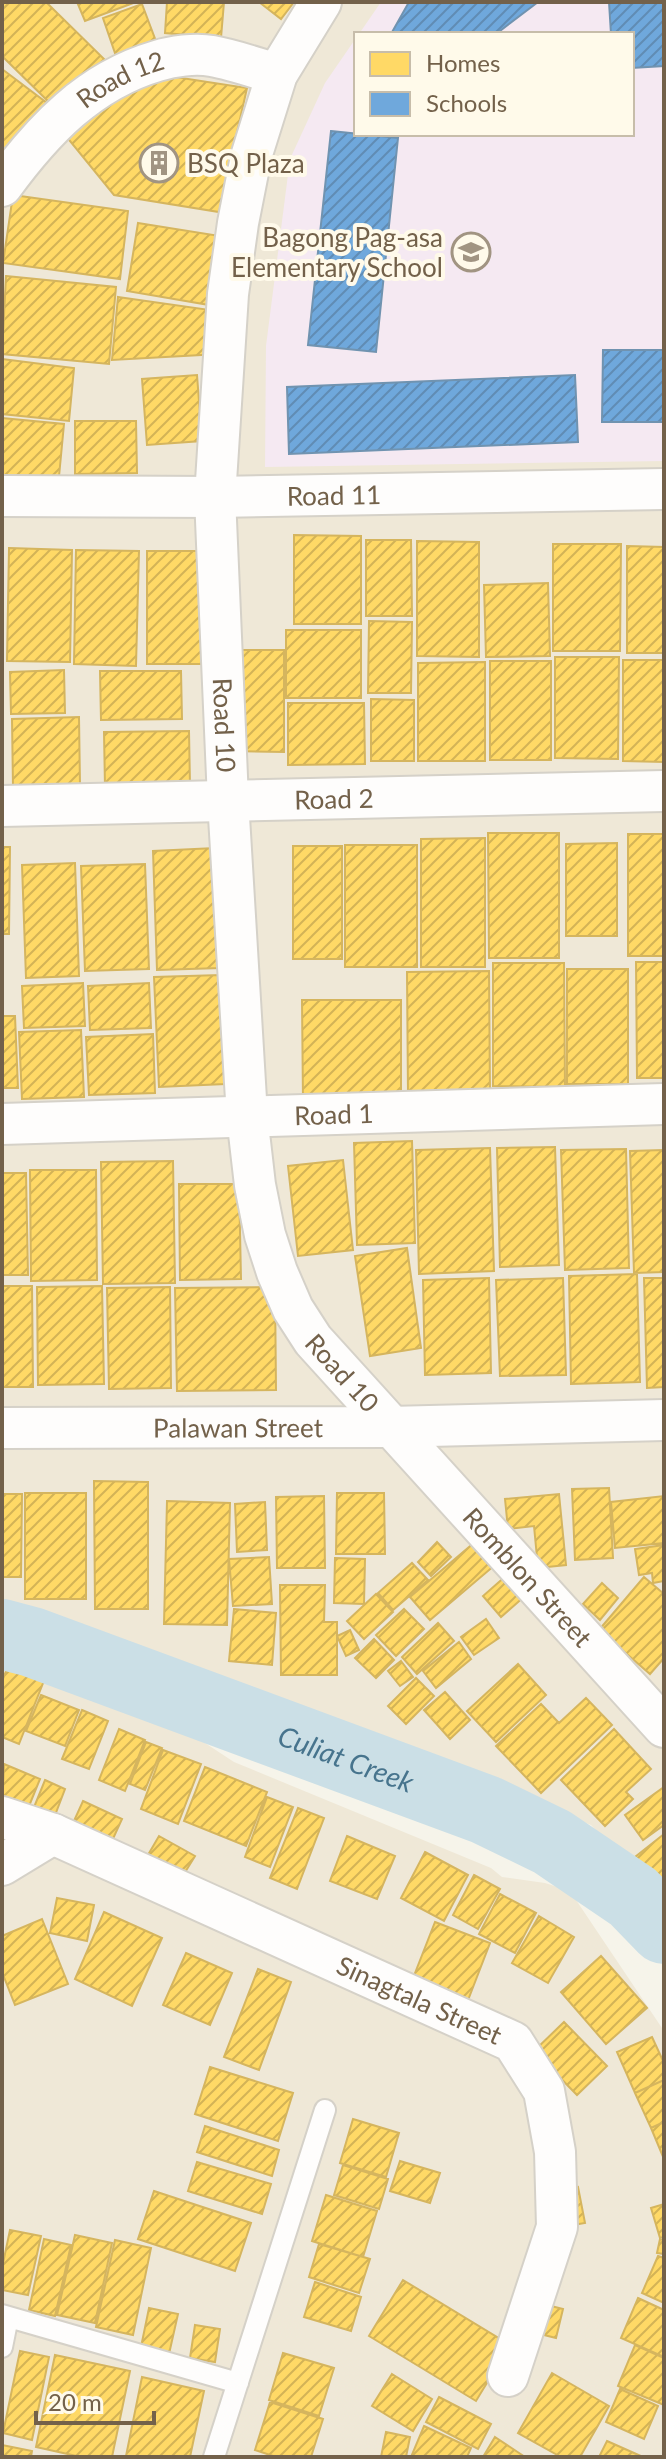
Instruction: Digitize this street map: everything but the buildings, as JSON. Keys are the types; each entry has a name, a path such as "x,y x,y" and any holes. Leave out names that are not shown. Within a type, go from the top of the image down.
{"street":[{"name":"Road 10","path":"321,2 277,74 251,157 228,294 215,497 228,800 247,1116 255,1185 265,1235 288,1297 313,1340 389,1427"},
{"name":"Road 12","path":"2,186 46,130 75,104 110,79 137,67 170,57 209,55 277,74"},
{"name":"Road 11","path":"2,496 215,497 664,489"},
{"name":"Road 2","path":"2,806 664,791"},
{"name":"Road 1","path":"2,1124 664,1104"},
{"name":"Palawan Street","path":"2,1428 389,1427 664,1420"},
{"name":"Romblon Street","path":"389,1427 664,1727"},
{"name":"Sinagtala Street","path":"2,1817 53,1834 513,2042 544,2091 555,2152 557,2227 508,2376"},
{"path":"2,1865 53,1834"}],"lane":[{"path":"214,2457 325,2110"},
{"path":"2,2347 5,2316 238,2383"}],"shaded area":[{"path":"2,2 664,2 664,1401 2,1411"},
{"name":"Bagong Pag-asa Elementary School","path":"381,2 664,2 664,461 265,467 266,346 290,159 325,83 354,41 354,136 634,136 634,32 360,32"},
{"path":"664,1431 664,1708 415,1435"},
{"path":"2,1438 389,1439 664,1744 664,1903 591,1825 256,1694 63,1635 2,1620"},
{"path":"2,1661 173,1722 234,1762 491,1868 502,1877 545,1883 570,1891 664,2031 664,2457 2,2457"}],"waterway":[{"name":"Culiat Creek","path":"2,1634 32,1642 486,1810 552,1842 633,1897 664,1929"}],"place":[{"name":"BSQ Plaza","path":"159,163"},
{"name":"Bagong Pag-asa Elementary School","path":"471,252"}]}
